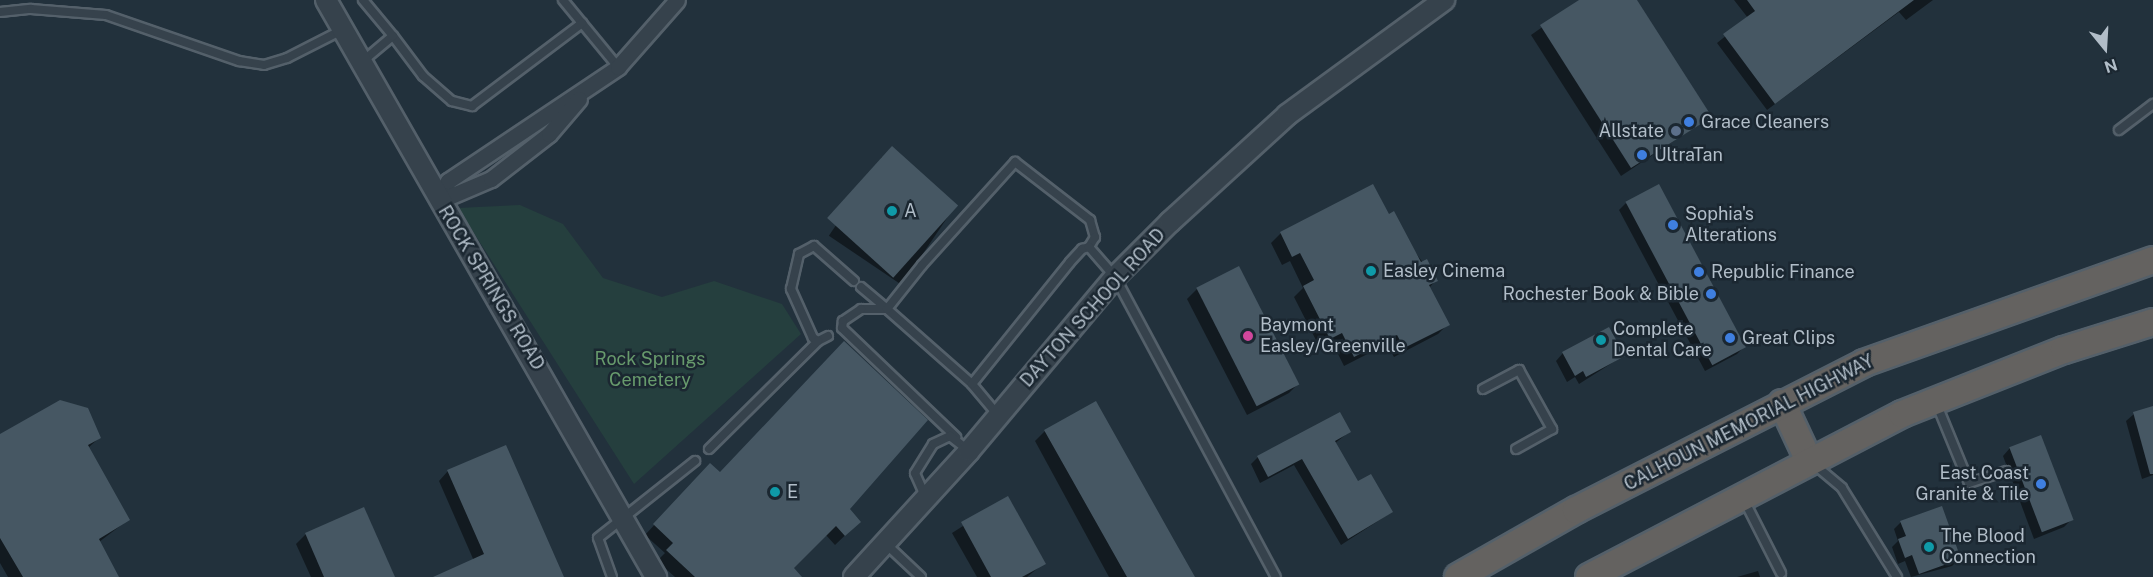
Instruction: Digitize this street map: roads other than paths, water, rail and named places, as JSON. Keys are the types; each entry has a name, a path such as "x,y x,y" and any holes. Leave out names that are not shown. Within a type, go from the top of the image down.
{"highway":[{"name":"CALHOUN MEMORIAL HIGHWAY","path":"1458,577 1782,403 1864,363 2153,260"},
{"path":"1589,577 1809,460 1935,401 2064,350 2153,322"},
{"path":"1782,403 1809,460"}],"street":[{"name":"ROCK SPRINGS ROAD","path":"326,0 656,577"},
{"path":"439,201 448,182 543,114 583,94 618,67 677,0"},
{"name":"DAYTON SCHOOL ROAD","path":"854,577 926,499 962,444 998,415 1115,277 1230,164 1331,80 1440,1"},
{"path":"439,201 491,179 549,134 583,94"}],"lane":[{"path":"363,0 423,76 452,101 472,106 582,23"},
{"path":"562,0 618,67"},
{"path":"0,12 49,9 106,15 239,61 264,65 287,58 343,29"},
{"path":"362,62 393,36"},
{"path":"2118,130 2153,104"},
{"path":"887,309 1016,162 1090,220 1095,237 1089,247 1082,249 1064,270 972,384"},
{"path":"816,340 792,289 799,254 814,246 854,281"},
{"path":"1089,247 1115,277 1276,577"},
{"path":"861,287 972,384 998,415"},
{"path":"709,449 816,340 835,332 852,313 868,308 887,309"},
{"path":"835,332 962,444"},
{"path":"1483,389 1519,370 1552,429 1516,449"},
{"path":"1935,401 1969,483 2006,471"},
{"path":"926,499 916,477 916,467 933,444 946,436 962,444"},
{"path":"1809,460 1842,488 1897,577"},
{"path":"612,577 598,538 625,520 695,461"},
{"path":"1742,496 1781,573"},
{"path":"885,543 921,577"}],"place":[{"name":"Grace Cleaners","path":"1689,122"},
{"name":"Allstate","path":"1676,131"},
{"name":"UltraTan","path":"1642,155"},
{"name":"A","path":"892,211"},
{"name":"Sophia's Alterations","path":"1673,225"},
{"name":"Easley Cinema","path":"1371,271"},
{"name":"Republic Finance","path":"1699,272"},
{"name":"Rochester Book & Bible","path":"1711,294"},
{"name":"Baymont Easley/Greenville","path":"1248,336"},
{"name":"Great Clips","path":"1730,338"},
{"name":"Complete Dental Care","path":"1601,340"},
{"name":"East Coast Granite & Tile","path":"2041,484"},
{"name":"E","path":"775,492"},
{"name":"The Blood Connection","path":"1929,547"}],"park label":[{"name":"Rock Springs Cemetery","path":"650,370"}]}
